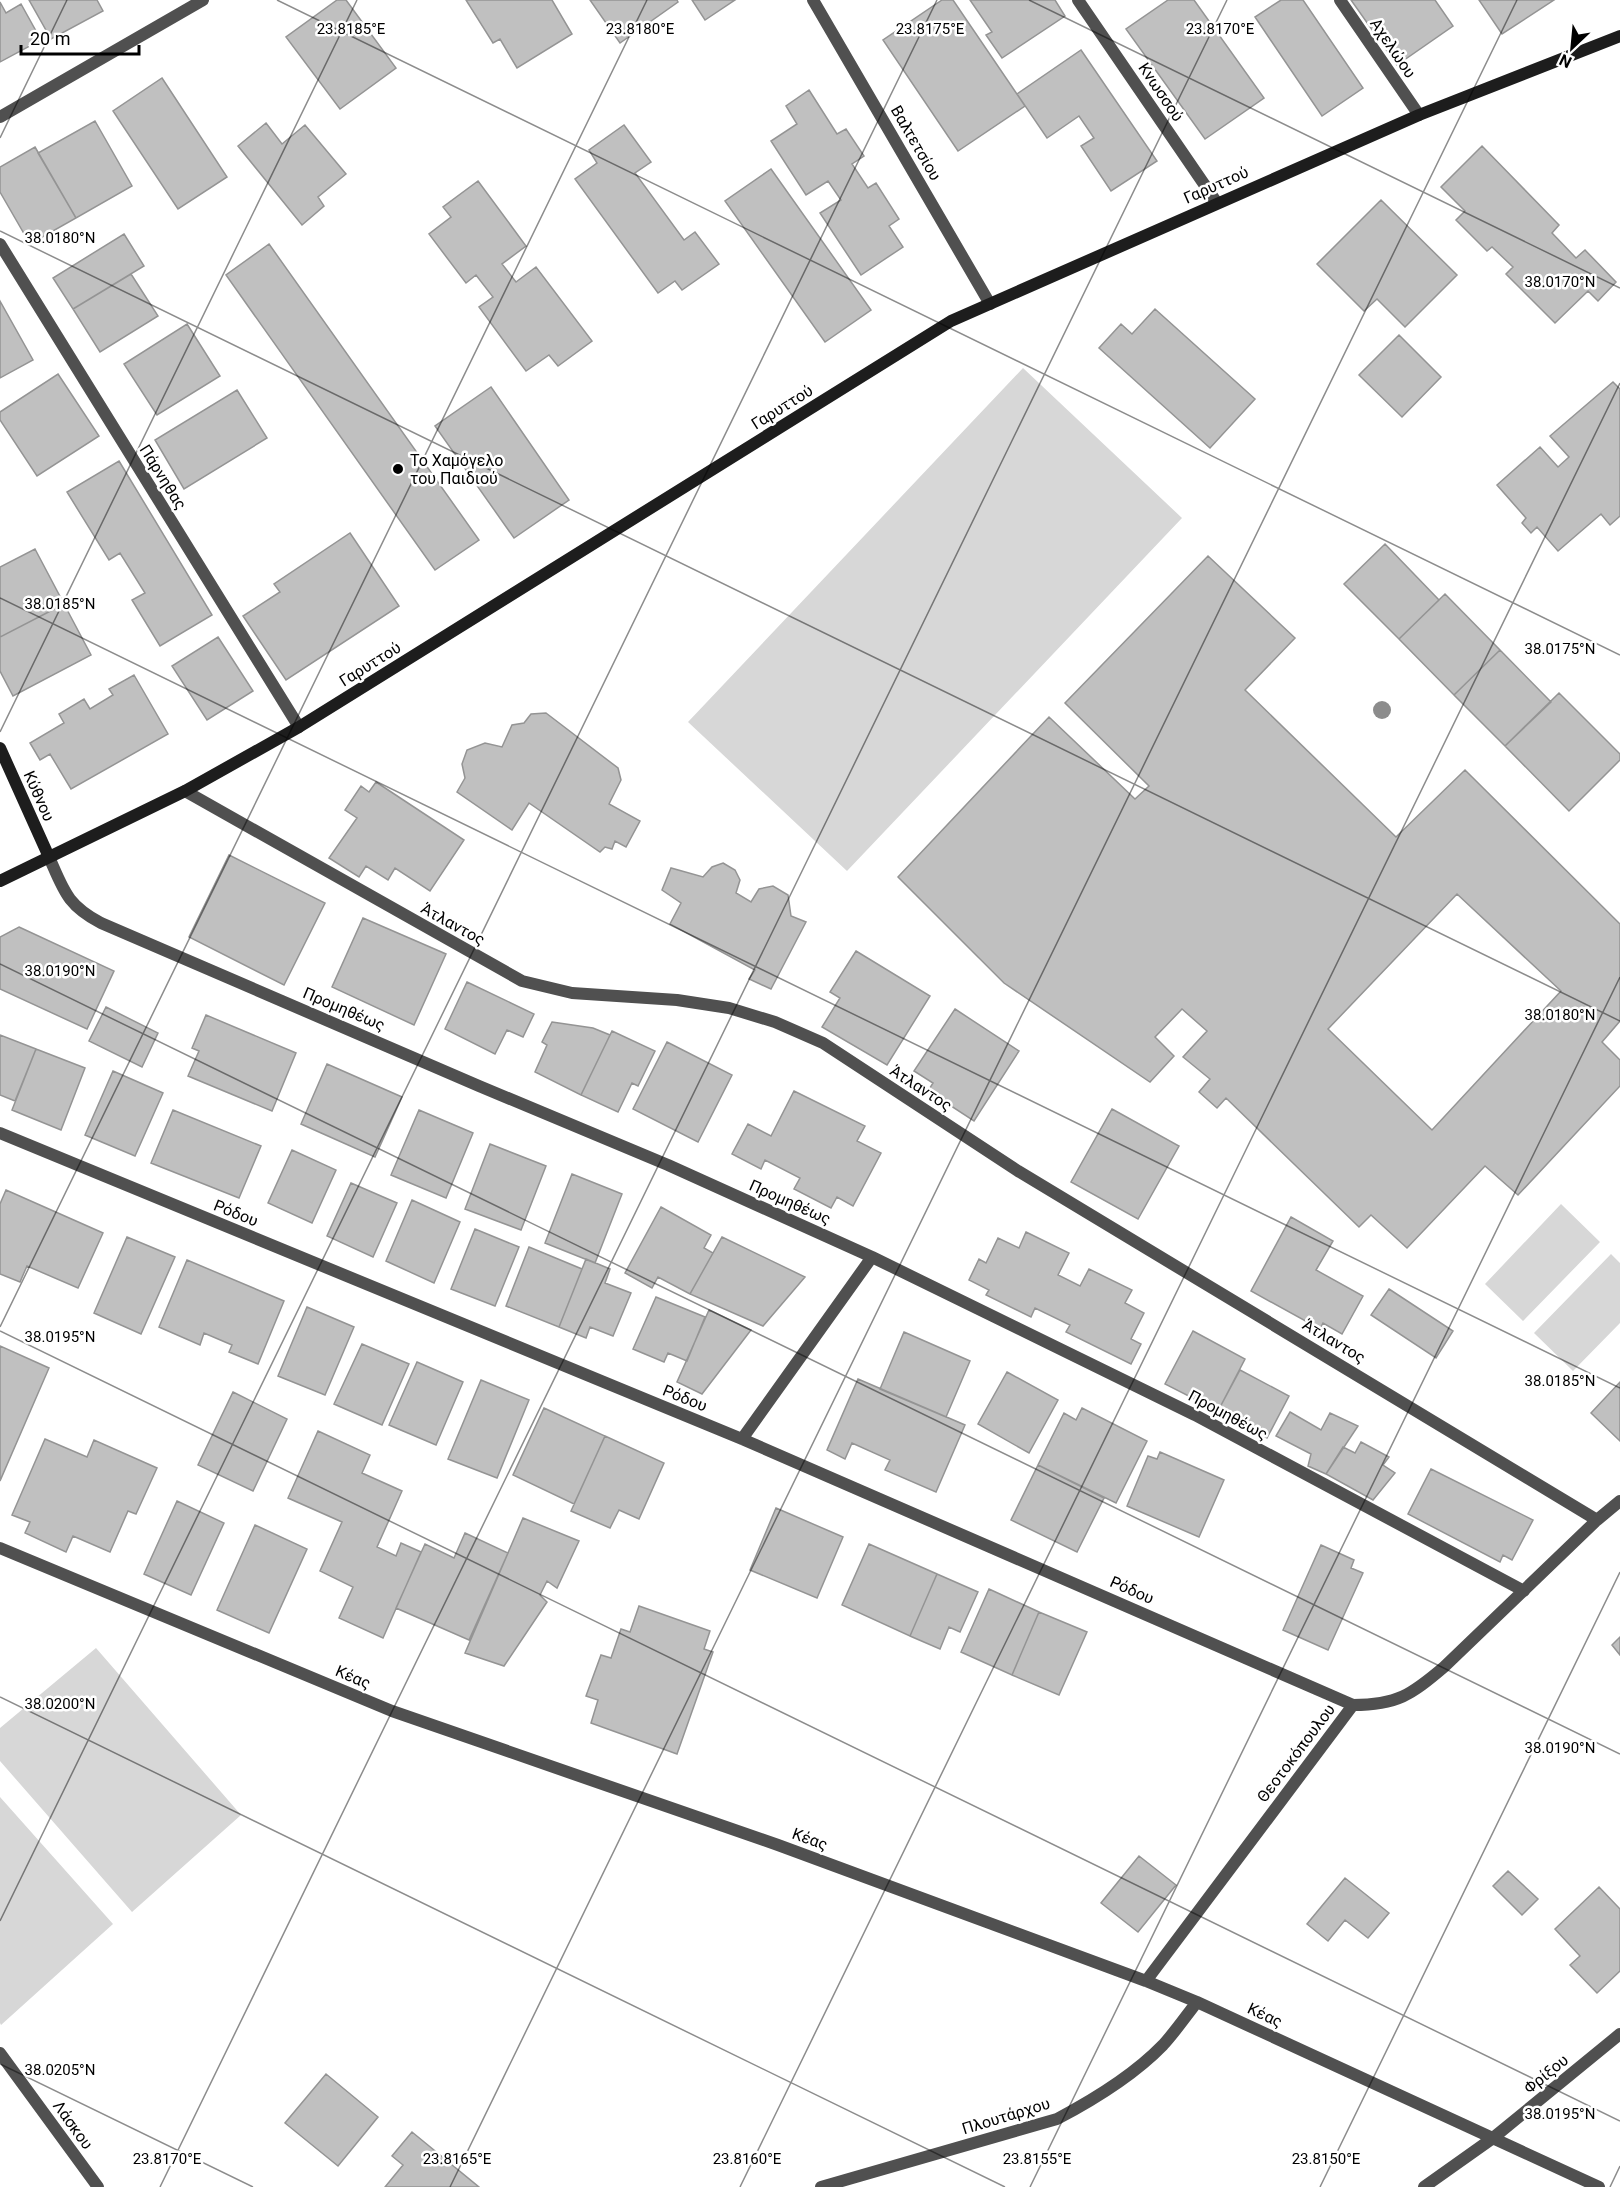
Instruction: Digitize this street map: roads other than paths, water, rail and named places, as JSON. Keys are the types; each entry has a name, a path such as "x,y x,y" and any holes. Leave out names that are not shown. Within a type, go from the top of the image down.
{"street":[{"path":"0,117 203,0"},
{"name":"Βαλτετσίου","path":"813,0 990,304"},
{"name":"Κνωσσού","path":"1078,0 1217,203"},
{"name":"Αχελώου","path":"1340,0 1419,116"},
{"name":"Γαρυττού","path":"0,881 185,791 299,727 951,321 1419,116 1620,36"},
{"name":"Πάρνηθας","path":"0,244 299,727"},
{"name":"Κύθνου","path":"0,748 49,857"},
{"name":"Άτλαντος","path":"185,791 522,981 572,993 677,1000 729,1008 775,1022 823,1043 1018,1171 1596,1520"},
{"name":"Προμηθέως","path":"49,857 65,894 75,906 101,923 668,1165 872,1257 1195,1415 1524,1591"},
{"name":"Ρόδου","path":"0,1133 742,1439 1353,1705"},
{"path":"742,1439 872,1257"},
{"name":"Θεοτοκόπουλου","path":"1146,1981 1353,1705 1375,1705 1393,1701 1422,1686 1596,1520 1620,1501"},
{"name":"Κέας","path":"0,1548 392,1711 778,1845 1146,1981 1197,2002 1599,2187"},
{"name":"Πλουτάρχου","path":"821,2187 1057,2119 1093,2100 1134,2070 1162,2045 1197,2002"},
{"name":"Φρίξου","path":"1424,2187 1493,2138 1620,2034"},
{"name":"Λάσκου","path":"0,2053 98,2187"},
{"path":"1444,2187 1448,2172"}],"place":[{"name":"Το Χαμόγελο του Παιδιού","path":"398,469"}]}
